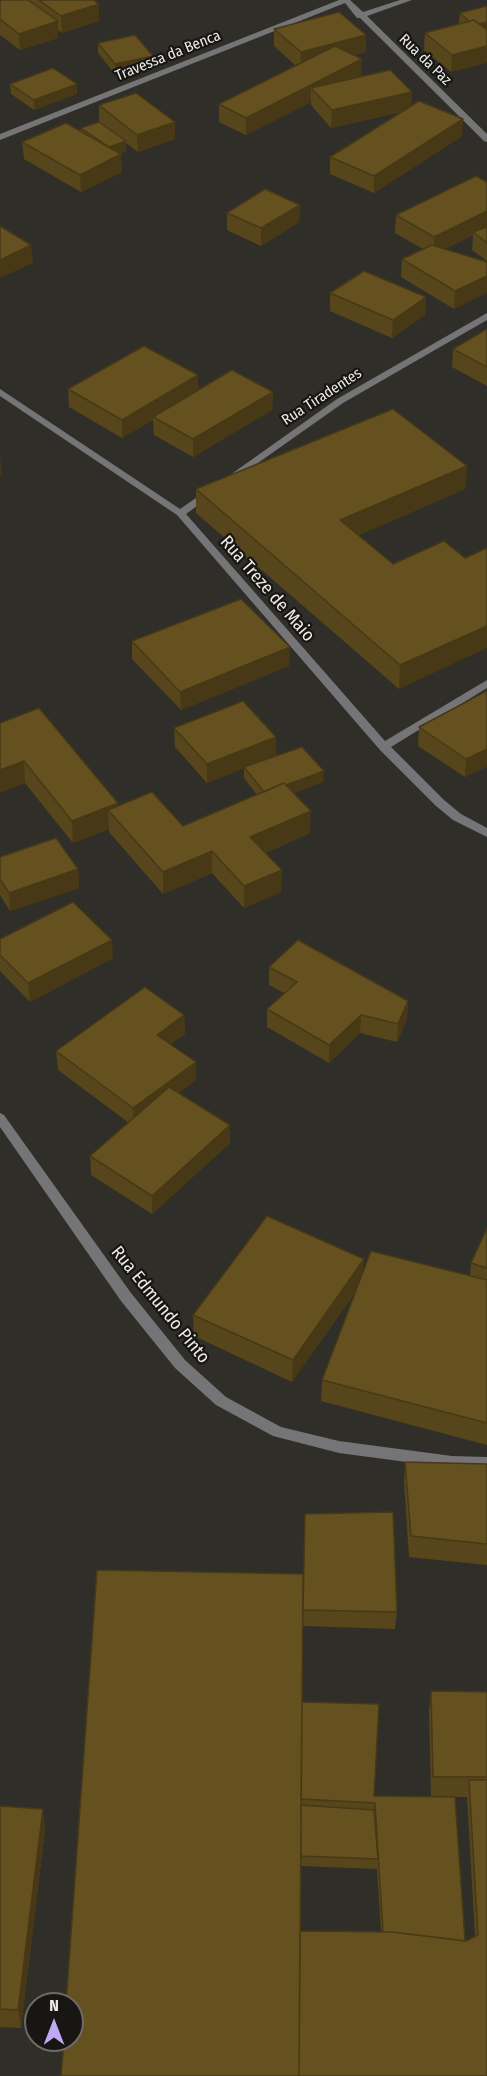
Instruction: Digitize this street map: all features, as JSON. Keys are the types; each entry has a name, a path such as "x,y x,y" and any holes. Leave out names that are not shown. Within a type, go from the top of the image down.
{"street":[{"name":"Rua da Paz","path":"346,0 487,139"},
{"name":"Travessa da Benca","path":"0,137 346,0"},
{"path":"360,16 408,0"},
{"name":"Rua Tiradentes","path":"180,513 340,401 487,316"},
{"name":"Rua Treze de Maio","path":"0,392 180,513 384,747 440,803 457,817 487,833"},
{"path":"384,747 487,683"},
{"name":"Rua Edmundo Pinto","path":"0,1118 126,1297 180,1364 221,1401 278,1432 339,1447 452,1462 487,1463"}],"building":[{"path":"0,0 28,0 58,21 19,34 0,19"},
{"path":"39,0 93,0 99,4 61,16"},
{"path":"487,6 487,22 479,24 474,20 469,21 460,13"},
{"path":"339,12 366,35 301,52 274,29"},
{"path":"474,20 487,30 487,46 452,55 425,33"},
{"path":"135,35 153,56 115,64 98,43"},
{"path":"335,46 362,59 246,118 219,104"},
{"path":"53,68 77,84 34,100 10,84"},
{"path":"390,70 412,92 332,110 311,88"},
{"path":"136,93 175,122 137,135 99,105"},
{"path":"419,101 463,119 374,176 330,157"},
{"path":"99,122 126,141 109,147 81,128"},
{"path":"66,123 121,154 80,175 22,142"},
{"path":"476,176 487,182 487,211 434,237 396,215"},
{"path":"265,189 300,205 261,228 227,213"},
{"path":"0,226 31,245 0,260"},
{"path":"487,227 487,243 473,232"},
{"path":"432,245 487,262 487,276 455,291 402,259"},
{"path":"364,271 426,297 393,320 330,293"},
{"path":"487,329 487,367 453,349"},
{"path":"144,346 198,375 122,420 68,389"},
{"path":"232,370 273,392 193,439 153,417"},
{"path":"393,409 467,466 340,520 393,564 444,541 465,558 487,548 487,626 400,665 196,489"},
{"path":"241,599 290,647 180,692 132,641"},
{"path":"487,691 487,749 466,759 419,727"},
{"path":"243,701 276,737 207,764 174,728"},
{"path":"39,708 118,803 72,821 24,761 0,770 0,723"},
{"path":"302,747 324,771 286,785 284,783 264,792 244,767"},
{"path":"284,783 311,811 250,837 282,870 244,886 212,851 163,872 108,810 152,792 183,826"},
{"path":"56,838 78,869 9,893 0,879 0,857"},
{"path":"73,902 112,940 28,983 0,955 0,939"},
{"path":"298,940 408,1001 398,1024 361,1015 329,1045 267,1009 297,982 269,967"},
{"path":"145,987 184,1015 157,1035 196,1062 133,1108 56,1051"},
{"path":"169,1087 230,1125 152,1196 90,1156"},
{"path":"267,1216 364,1259 293,1360 193,1315"},
{"path":"487,1228 487,1268 471,1263"},
{"path":"371,1251 487,1280 487,1423 322,1380"},
{"path":"405,1462 487,1464 487,1544 411,1536"},
{"path":"393,1512 397,1612 303,1610 305,1514"},
{"path":"97,1570 303,1574 299,2076 61,2076 63,2052 84,2052 84,1992 67,1992"},
{"path":"431,1691 487,1692 487,1777 433,1777"},
{"path":"302,1702 379,1704 374,1796 455,1797 465,1941 383,1932 375,1803 301,1799"},
{"path":"469,1780 487,1780 487,2076 299,2076 300,1931 392,1932 466,1941 478,1935"},
{"path":"301,1805 374,1810 378,1859 301,1856"},
{"path":"0,1806 43,1809 18,2010 0,2009"}]}
